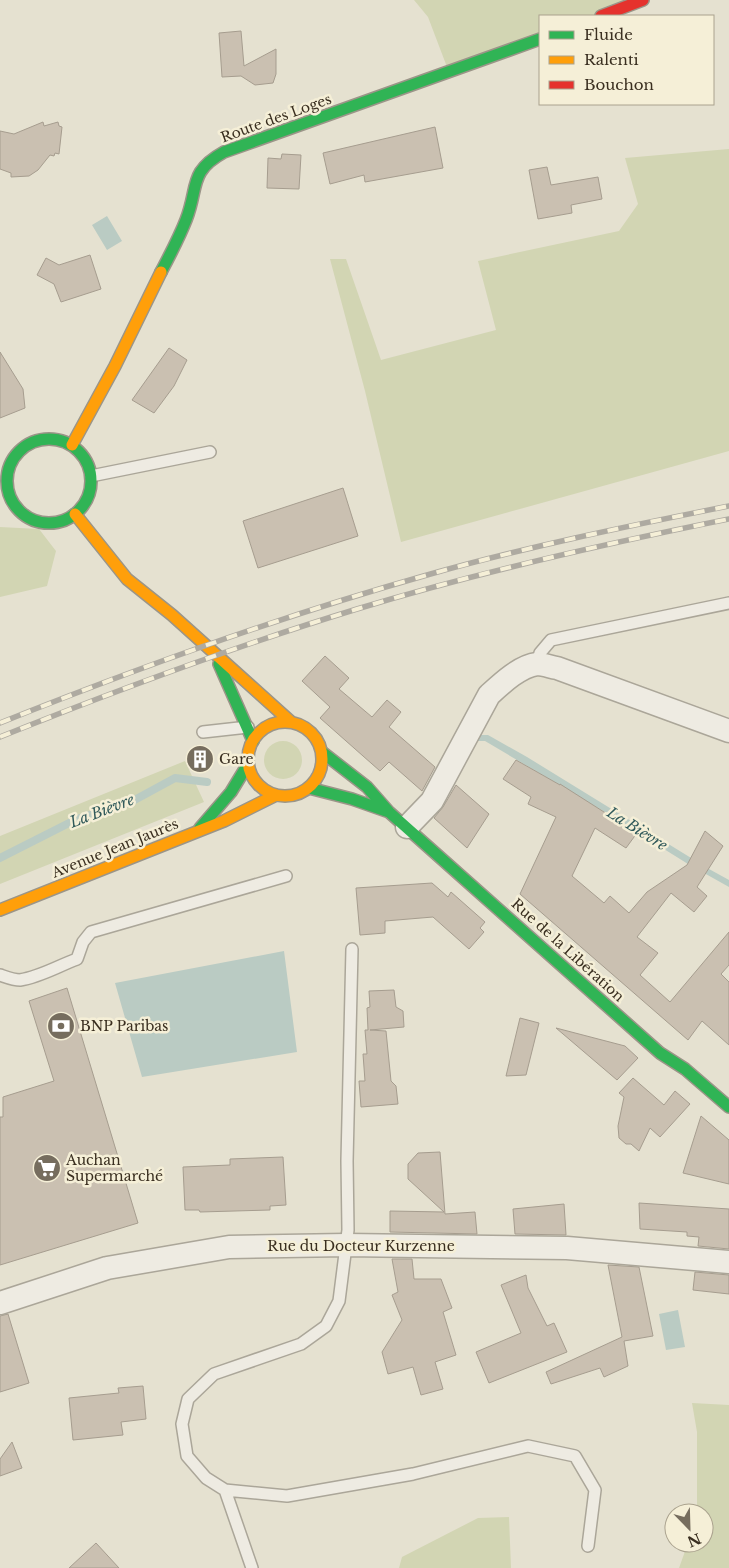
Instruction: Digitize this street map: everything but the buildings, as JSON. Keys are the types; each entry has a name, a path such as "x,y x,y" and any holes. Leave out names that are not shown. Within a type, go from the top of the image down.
{"main road":[{"path":"603,15 643,0"},
{"name":"Route des Loges","path":"72,445 115,366 179,236 188,214 196,177 204,164 224,152 539,39"},
{"path":"48,438 72,445 81,453 88,464 91,476 91,486 83,506 76,514 66,520 55,523 33,521 23,515 15,508 10,498 3,475 16,454 36,440 48,438"},
{"path":"76,514 127,579 172,615 291,722"},
{"path":"215,655 253,740"},
{"path":"291,722 303,726 313,734 319,742 323,760 319,776 309,788 300,794 290,796 276,795 258,785 248,764 248,753 253,740 269,725 291,722"},
{"name":"Rue de la Libération","path":"322,752 365,784 382,801 389,812 660,1053 685,1069 729,1107"},
{"path":"198,831 231,792 248,764"},
{"name":"Rue de la Libération","path":"309,788 352,799 389,812"},
{"name":"Avenue Jean Jaurès","path":"0,910 224,821 276,795"},
{"name":"Avenue Jean Jaurès","path":"9,919 43,893"}],"street":[{"path":"407,827 432,801 489,695 503,681 537,664 557,668 729,731"},
{"name":"Rue du Docteur Kurzenne","path":"0,1303 107,1268 229,1247 346,1245 567,1248 729,1262"}],"lane":[{"path":"91,476 210,452"},
{"path":"537,664 540,653 551,640 729,603"},
{"path":"203,732 248,727"},
{"path":"0,975 18,980 46,972 77,959 83,942 91,932 286,876"},
{"path":"352,949 347,1161 348,1230 339,1301 326,1326 300,1344 214,1374 188,1400 182,1424 187,1456 206,1478 225,1490 287,1496 413,1474 528,1446 575,1456 595,1490 588,1546"},
{"path":"225,1490 252,1568"}],"green space":[{"path":"414,0 640,0 596,15 539,15 539,35 447,67 428,17"},
{"path":"729,149 729,451 401,542 365,391 330,259 346,259 381,360 496,330 478,261 619,231 638,204 625,158"},
{"path":"0,527 39,529 56,551 47,586 0,597"},
{"path":"283,741 297,746 302,760 297,774 283,779 269,774 264,760 269,746"},
{"path":"185,761 204,802 0,884 0,836"},
{"path":"692,1403 729,1405 729,1568 679,1568 684,1553 714,1553 714,1503 697,1503 697,1432"},
{"path":"509,1517 511,1568 399,1568 402,1557 478,1518"}],"water":[{"path":"107,216 122,241 107,250 92,225"},
{"path":"471,735 488,735 527,757 729,880 729,887 485,741 467,741"},
{"path":"284,951 297,1052 142,1077 115,983"},
{"path":"678,1310 685,1347 666,1350 659,1314"}],"waterway":[{"name":"La Bièvre","path":"0,858 77,819 129,803 175,778 207,782"}],"railway":[{"path":"0,723 212,643 373,591 539,546 729,506"},
{"path":"0,737 177,669 357,609 449,583 542,560 635,538 729,519"}],"traffic: fast":[{"path":"161,272 186,220 196,181 205,166 224,152 539,39"},
{"path":"49,439 65,442 79,451 88,465 91,481 88,497 79,511 65,520 49,523 33,520 19,511 10,497 7,481 10,465 19,451 33,442 49,439"},
{"path":"219,664 253,741"},
{"path":"322,752 367,787 389,812 660,1053 685,1069 729,1107"},
{"path":"200,828 231,792 248,764"},
{"path":"309,788 352,799 389,812"}],"traffic: slow":[{"path":"72,445 115,366 161,272"},
{"path":"75,514 127,579 172,615 291,722"},
{"path":"285,722 306,728 316,738 322,759 316,780 306,790 285,796 264,790 254,780 248,759 254,738 264,728 285,722"},
{"path":"0,910 224,821 276,795"}],"traffic: jam":[{"path":"604,15 643,0"}],"place":[{"name":"Gare","path":"200,759"},
{"name":"BNP Paribas","path":"61,1026"},
{"name":"Auchan Supermarché","path":"47,1168"}]}
